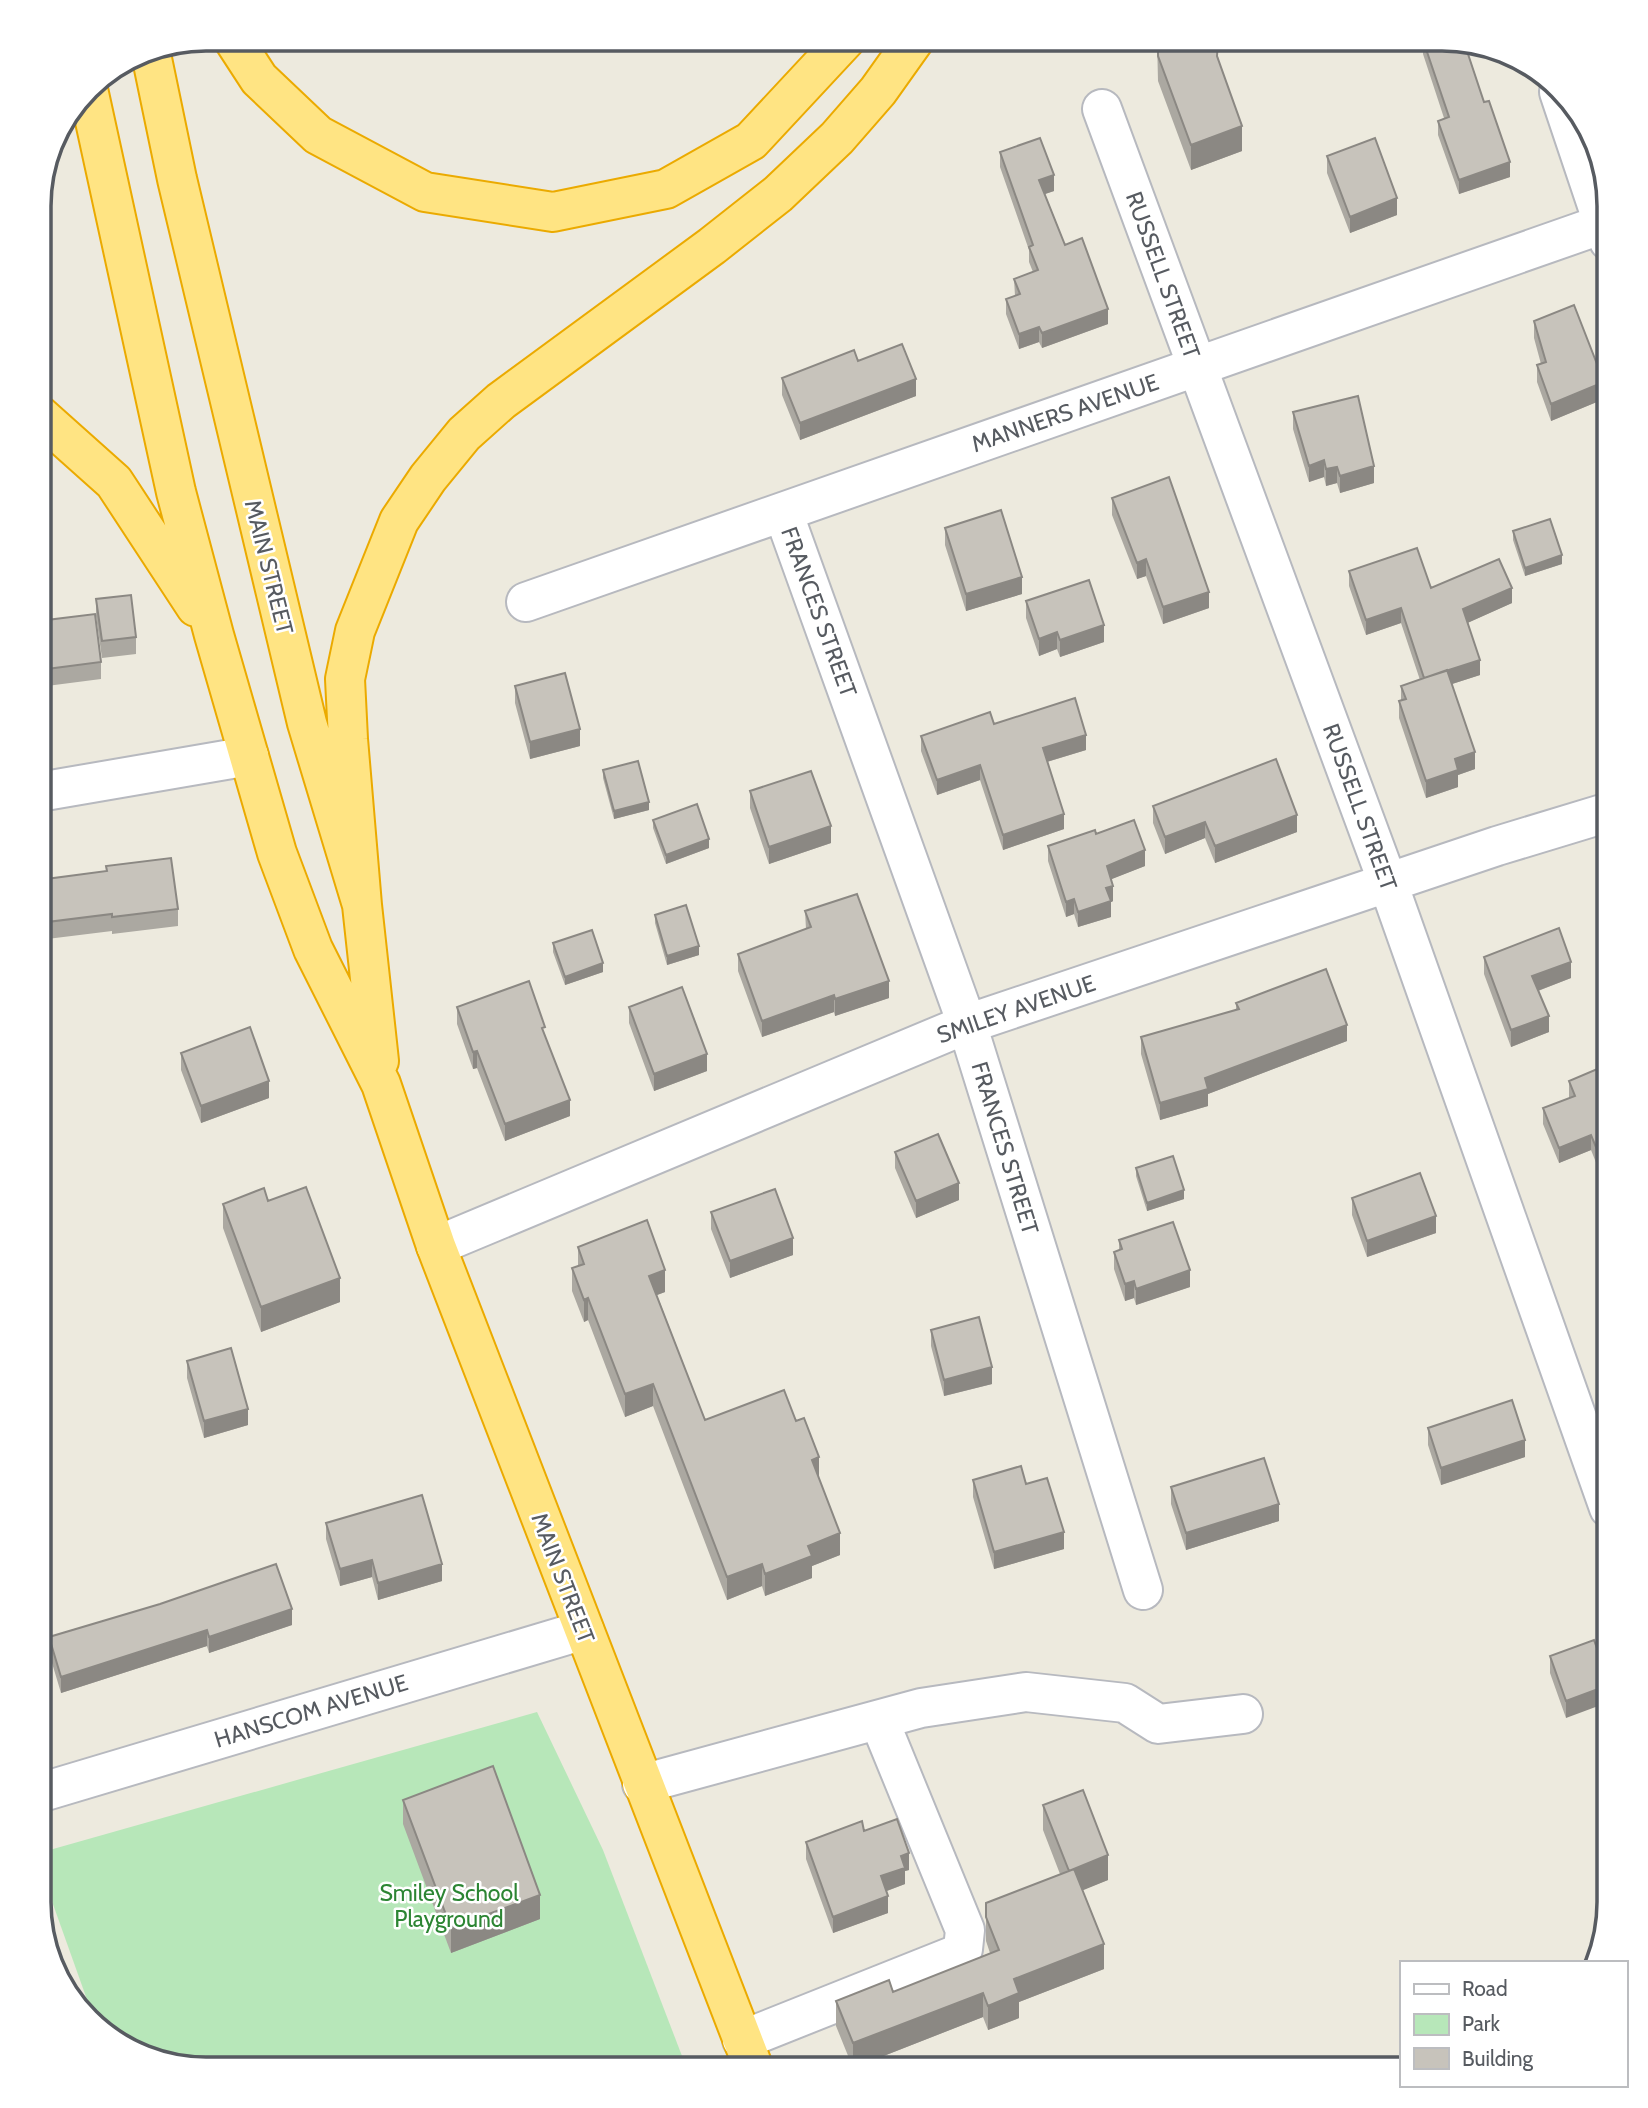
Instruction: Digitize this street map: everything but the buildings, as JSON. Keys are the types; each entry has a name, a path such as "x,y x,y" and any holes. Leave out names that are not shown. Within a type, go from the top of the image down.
{"highway":[{"path":"241,51 259,79 318,135 425,192 553,212 666,189 751,141 835,51"},
{"path":"362,905 345,678 355,631 398,521 464,434 501,401 712,246 798,175 837,138 878,91 906,51"},
{"name":"MAIN STREET","path":"152,61 177,179 300,696 362,905 381,1084"},
{"name":"MAIN STREET","path":"91,101 176,492 277,853 313,949 381,1084 436,1245 748,2055"},
{"path":"51,426 114,482 214,635"}],"street":[{"name":"RUSSELL STREET","path":"1102,108 1388,883 1597,1474"},
{"path":"1566,112 1597,206"},
{"name":"MANNERS AVENUE","path":"526,602 1197,367 1597,236"},
{"name":"FRANCES STREET","path":"783,512 967,1024 1143,1590"},
{"path":"51,790 249,756"},
{"name":"SMILEY AVENUE","path":"436,1245 967,1024 1497,846 1597,816"},
{"name":"HANSCOM AVENUE","path":"51,1789 584,1630"},
{"path":"642,1784 921,1708 1026,1692 1125,1703 1158,1724 1243,1714"},
{"path":"748,2055 958,1954 963,1949 965,1930 879,1720"}],"green space":[{"name":"Smiley School Playground","path":"537,1712 603,1850 682,2057 205,2057 165,2052 119,2031 89,2005 51,1899 51,1850"}]}
